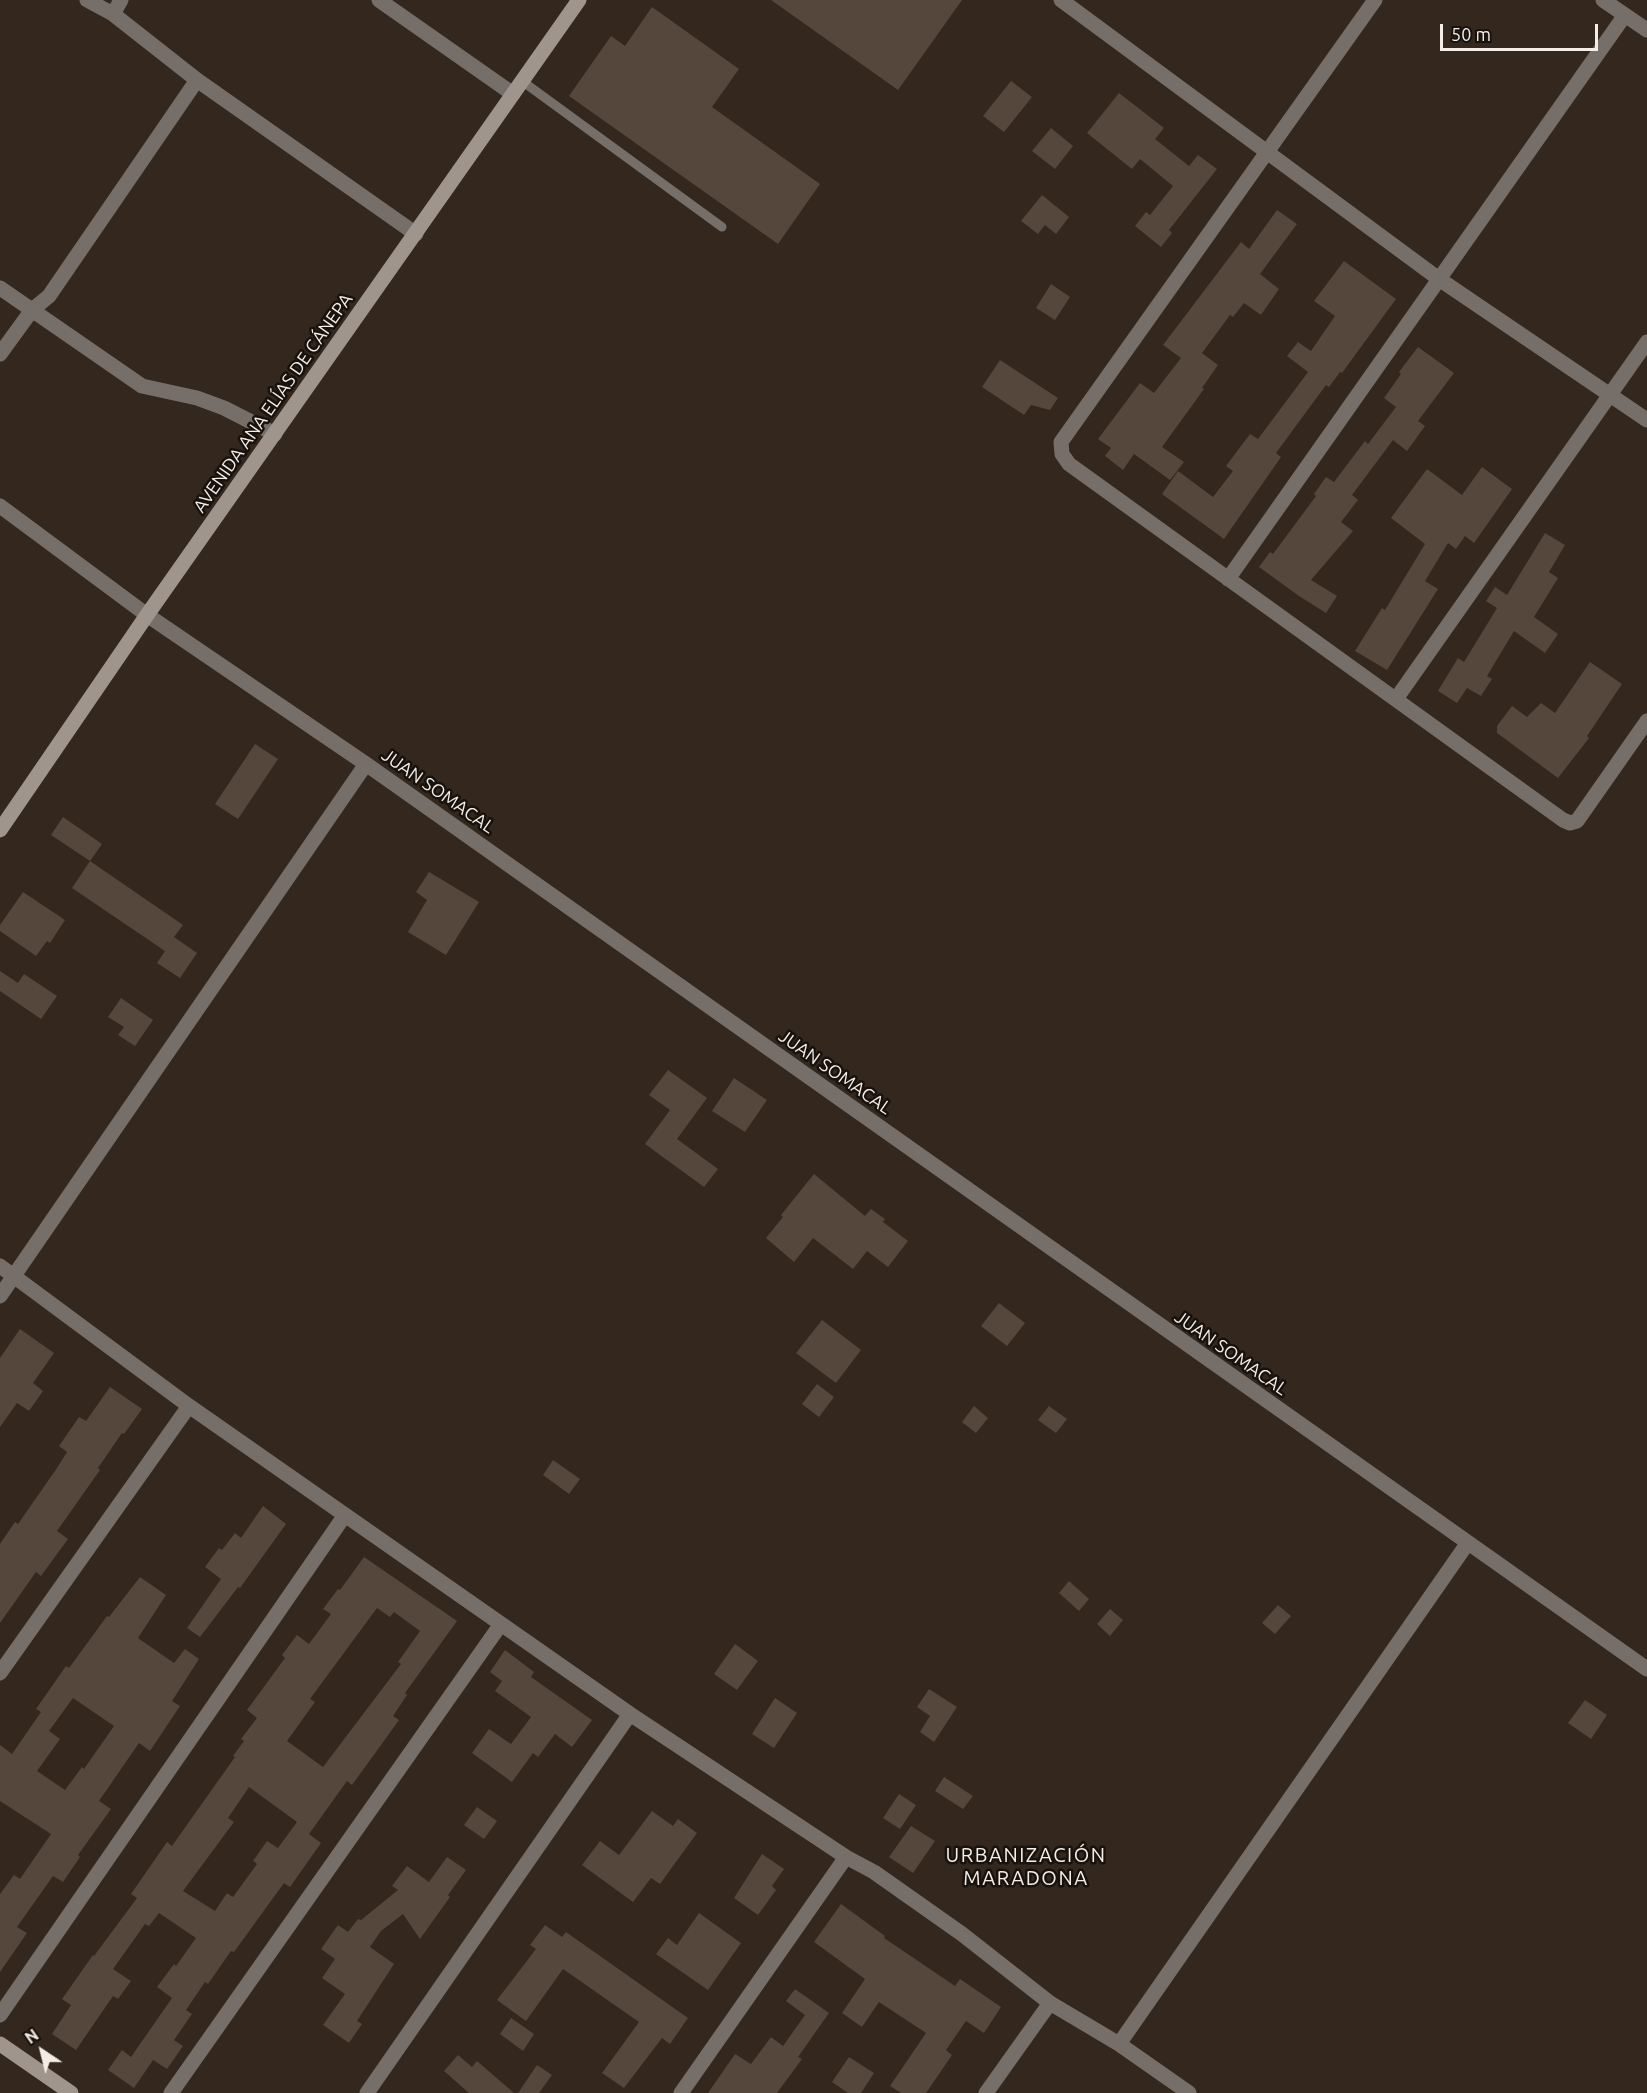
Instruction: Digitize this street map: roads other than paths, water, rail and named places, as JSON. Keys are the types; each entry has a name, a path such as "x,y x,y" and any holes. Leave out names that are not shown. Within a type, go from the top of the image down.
{"main road":[{"name":"AVENIDA ANA ELÍAS DE CÁNEPA","path":"0,830 147,615 579,0"},
{"path":"0,2044 71,2093"}],"street":[{"path":"87,0 117,7 196,80 416,234"},
{"path":"379,0 517,88"},
{"path":"1061,0 1439,279 1647,420"},
{"path":"1374,0 1061,442 1062,454 1069,464 1563,820 1570,823 1576,821 1647,721"},
{"path":"1603,0 1647,30"},
{"path":"1228,579 1625,15"},
{"path":"0,354 32,310 49,296 196,80"},
{"path":"0,288 142,386 197,398 224,408 274,434"},
{"path":"1396,699 1647,342"},
{"name":"JUAN SOMACAL","path":"0,506 147,615 366,764 1647,1669"},
{"path":"0,1296 366,764"},
{"path":"0,1266 189,1406 630,1714 846,1857 873,1872 962,1934 1050,2003 1119,2044 1189,2093"},
{"path":"0,1673 189,1406"},
{"path":"0,2015 345,1515"},
{"path":"1119,2044 1467,1544"},
{"path":"171,2093 501,1624"},
{"path":"366,2093 630,1714"},
{"path":"681,2093 846,1857"},
{"path":"987,2093 1050,2003"}],"lane":[{"path":"517,88 722,227"}],"district":[{"name":"URBANIZACIÓN MARADONA","path":"1026,1866"}]}
